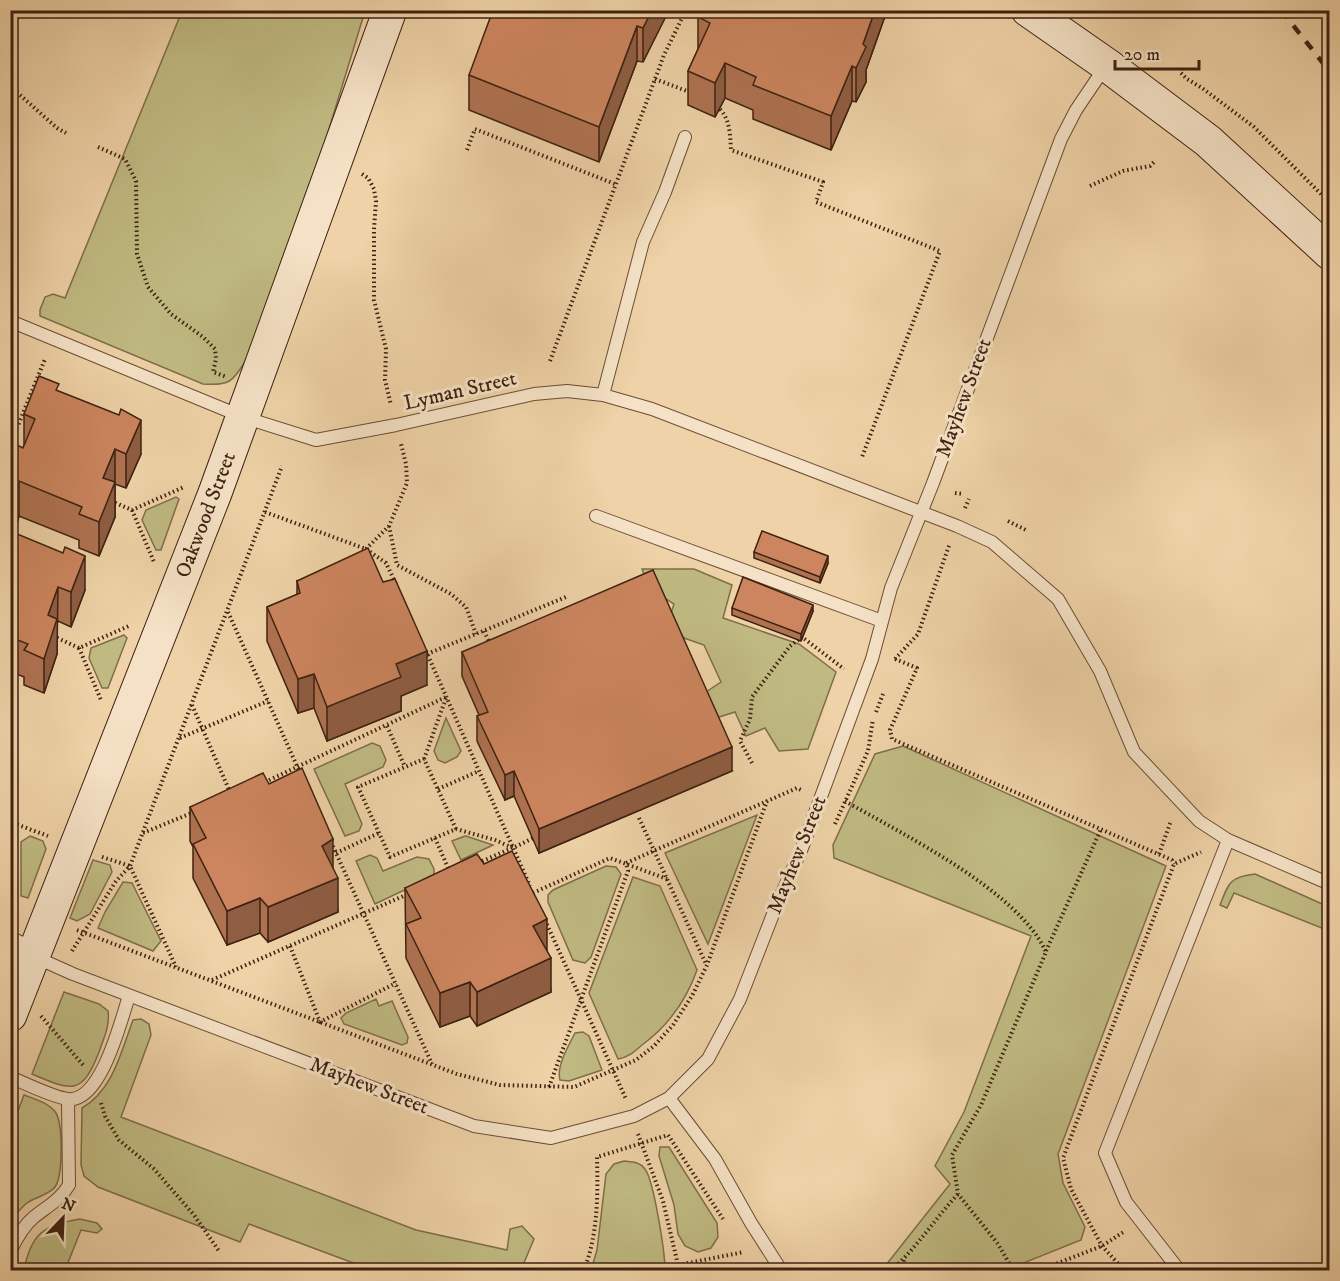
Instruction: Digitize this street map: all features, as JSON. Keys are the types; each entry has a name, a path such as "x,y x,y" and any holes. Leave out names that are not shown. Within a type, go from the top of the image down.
{"street":[{"name":"Oakwood Street","path":"10,1015 22,950 215,493 390,10"},
{"path":"1028,10 1107,65 1208,141 1329,253"}],"lane":[{"name":"Mayhew Street","path":"22,950 73,975 474,1126 551,1138 634,1116 669,1098 708,1059 740,999 810,827 872,659 891,588 1061,139 1076,110 1107,65"},
{"path":"603,395 643,242 665,192 685,137"},
{"name":"Lyman Street","path":"10,321 243,417 316,440 396,425 534,394 567,391 603,395 651,409 921,512 992,542 1058,598 1100,671 1134,752 1199,821 1228,840 1329,884"},
{"path":"596,516 882,621"},
{"path":"1179,1270 1126,1202 1105,1153 1228,840"},
{"path":"10,1077 68,1100 80,1097 88,1091 99,1076 129,996"},
{"path":"669,1098 715,1160 751,1223 782,1270"},
{"path":"10,1252 28,1223 49,1208 69,1185 68,1100"}],"path":[{"path":"550,361 664,55 686,10"},
{"path":"1181,73 1254,127 1329,203"},
{"path":"655,79 697,94"},
{"path":"10,86 57,128 66,133"},
{"path":"713,102 725,113 730,132 731,150 823,182 816,202 940,251 861,457"},
{"path":"467,150 475,129 615,184"},
{"path":"98,147 124,159 136,181 136,254 148,287 171,314 203,337 215,349 216,359 213,372 221,375 219,381"},
{"path":"1090,186 1123,171 1150,166 1155,161"},
{"path":"361,173 368,178 374,189 376,201 374,300 386,349 386,380 392,408"},
{"path":"10,445 45,359"},
{"path":"366,549 389,526 407,483 406,464 400,443"},
{"path":"72,951 116,881 130,867 282,466"},
{"path":"132,510 193,483"},
{"path":"955,493 963,494"},
{"path":"966,506 969,499"},
{"path":"108,500 132,510 158,571"},
{"path":"265,512 366,549 386,562 397,565 451,594 466,607 476,634"},
{"path":"1008,521 1028,531"},
{"path":"389,526 397,565"},
{"path":"890,669 895,659 918,634 950,543"},
{"path":"386,562 400,593"},
{"path":"427,654 566,597"},
{"path":"227,611 303,779"},
{"path":"79,648 140,622"},
{"path":"484,631 493,652"},
{"path":"52,636 79,648 101,701"},
{"path":"752,763 740,741 750,719 752,697 790,646 802,637 844,669"},
{"path":"423,644 538,903"},
{"path":"895,659 917,668 890,730 892,739 1159,854 1172,860 1174,864"},
{"path":"260,784 446,698"},
{"path":"446,698 424,759 456,829"},
{"path":"179,738 268,701"},
{"path":"880,704 873,720 868,751 844,803 980,882 1020,914 1046,952"},
{"path":"192,705 231,796"},
{"path":"387,726 405,767"},
{"path":"424,759 358,788 390,856 456,829 495,840 513,848"},
{"path":"438,789 479,771"},
{"path":"626,862 767,801 797,789 801,790"},
{"path":"82,932 457,1074 500,1085 574,1087 636,1060 654,1046 674,1024 692,996 707,965 767,801"},
{"path":"142,833 202,809"},
{"path":"10,816 13,823 15,885 10,898"},
{"path":"1159,854 1174,816"},
{"path":"639,818 707,965"},
{"path":"13,823 55,839"},
{"path":"1012,1268 998,1244 958,1194 952,1155 981,1105 1101,829"},
{"path":"327,832 432,1064"},
{"path":"327,858 379,833"},
{"path":"435,838 452,875"},
{"path":"472,866 532,838"},
{"path":"1124,1270 1102,1246 1071,1189 1063,1158 1174,864 1228,840"},
{"path":"93,854 130,867 176,967"},
{"path":"533,893 610,858 667,879"},
{"path":"549,1087 628,871 626,862"},
{"path":"211,981 409,894"},
{"path":"543,914 634,1116 663,1201 680,1270"},
{"path":"290,946 320,1022"},
{"path":"320,1022 396,983"},
{"path":"46,1020 90,1073"},
{"path":"98,1093 105,1116 119,1140 154,1169 194,1215 219,1251"},
{"path":"584,1270 590,1253 598,1198 597,1157 641,1142 668,1135 725,1222"},
{"path":"892,1270 904,1260 940,1213 958,1194"},
{"path":"1040,1270 1102,1246 1140,1221"},
{"path":"738,1242 750,1261"},
{"path":"678,1265 744,1252"},
{"path":"901,1270 904,1260"}],"shaded area":[{"path":"182,11 365,11 315,175 246,360 234,378 219,384 203,384 40,316 45,297 53,294 65,298"},
{"path":"176,497 179,499 161,550 156,550 142,520 146,510"},
{"path":"642,569 694,569 732,585 723,618 799,644 836,672 808,749 779,751 765,728 746,736 735,712 716,718 706,692 721,682 704,645 684,638 669,619 674,604 649,588"},
{"path":"124,635 127,638 108,688 102,688 89,658 91,648"},
{"path":"446,718 461,751 457,757 445,763 438,760 434,751"},
{"path":"372,743 380,746 386,760 383,767 345,784 362,824 359,831 345,836 314,769"},
{"path":"903,746 1166,866 1058,1154 1063,1183 1085,1227 1081,1240 1006,1270 882,1270 950,1184 935,1166 964,1112 1031,936 834,858 833,845 875,754"},
{"path":"757,815 708,944 665,853"},
{"path":"30,836 43,841 46,849 28,898 21,896 21,842"},
{"path":"465,836 493,845 461,860 452,841"},
{"path":"370,855 377,858 383,871 417,857 429,859 434,869 434,876 375,904 356,861"},
{"path":"93,860 110,865 112,872 90,914 77,921 70,918"},
{"path":"606,866 616,867 621,874 591,957 585,963 573,960 548,902 548,895 553,890"},
{"path":"1255,874 1329,907 1329,931 1234,893 1227,908 1220,905 1228,886 1235,879"},
{"path":"633,877 660,886 697,970 682,1002 668,1021 634,1052 618,1059 589,993"},
{"path":"123,882 132,883 161,941 153,951 98,928"},
{"path":"64,992 99,1004 108,1011 106,1032 93,1066 81,1083 74,1086 57,1084 32,1074"},
{"path":"376,999 379,1006 392,1001 408,1037 407,1043 402,1045 344,1024 341,1018 346,1013"},
{"path":"141,1019 149,1024 151,1035 121,1117 416,1230 507,1250 510,1229 522,1226 534,1239 521,1270 372,1270 249,1224 240,1242 98,1187 84,1176 81,1165 82,1108 93,1100 109,1081 133,1020"},
{"path":"583,1032 589,1036 602,1070 569,1081 560,1080 561,1062 567,1049 575,1033"},
{"path":"24,1095 46,1104 56,1113 61,1139 60,1172 55,1187 27,1203 11,1220 11,1129"},
{"path":"660,1147 669,1147 717,1223 718,1237 711,1248 698,1252 685,1246 678,1234 674,1205 659,1156"},
{"path":"624,1161 641,1165 648,1176 658,1218 665,1270 591,1270 597,1250 606,1174 614,1164"},
{"path":"80,1219 97,1223 102,1229 97,1233 81,1230 65,1270 24,1270 30,1248 41,1233 57,1224"}],"building":[{"path":"493,10 652,10 643,28 637,26 599,127 469,75"},
{"path":"701,10 875,10 863,44 866,47 856,68 852,66 831,116 753,85 756,77 725,63 715,83 688,71 710,23 698,17"},
{"path":"39,376 59,384 56,390 119,415 121,409 141,420 126,454 115,449 103,478 115,482 99,522 79,514 82,507 19,481 17,490 10,487 10,449 13,443 23,448 35,419 24,414"},
{"path":"10,531 63,553 65,547 85,556 71,592 58,587 48,615 57,619 44,659 24,650 28,644 10,637"},
{"path":"762,531 828,556 820,577 754,552"},
{"path":"368,548 383,582 395,579 427,651 396,664 401,677 327,707 314,674 298,679 267,607 300,593 297,581"},
{"path":"653,570 732,747 539,829 514,771 505,775 477,716 488,712 462,652"},
{"path":"743,577 813,605 801,634 732,608"},
{"path":"302,768 333,839 322,846 338,878 268,907 260,898 227,911 193,844 206,838 190,807 263,773 269,784"},
{"path":"512,851 547,919 533,926 551,958 477,992 470,982 440,993 406,924 421,918 405,888 477,854 484,864"}],"railway":[{"path":"1281,10 1330,72"}]}
